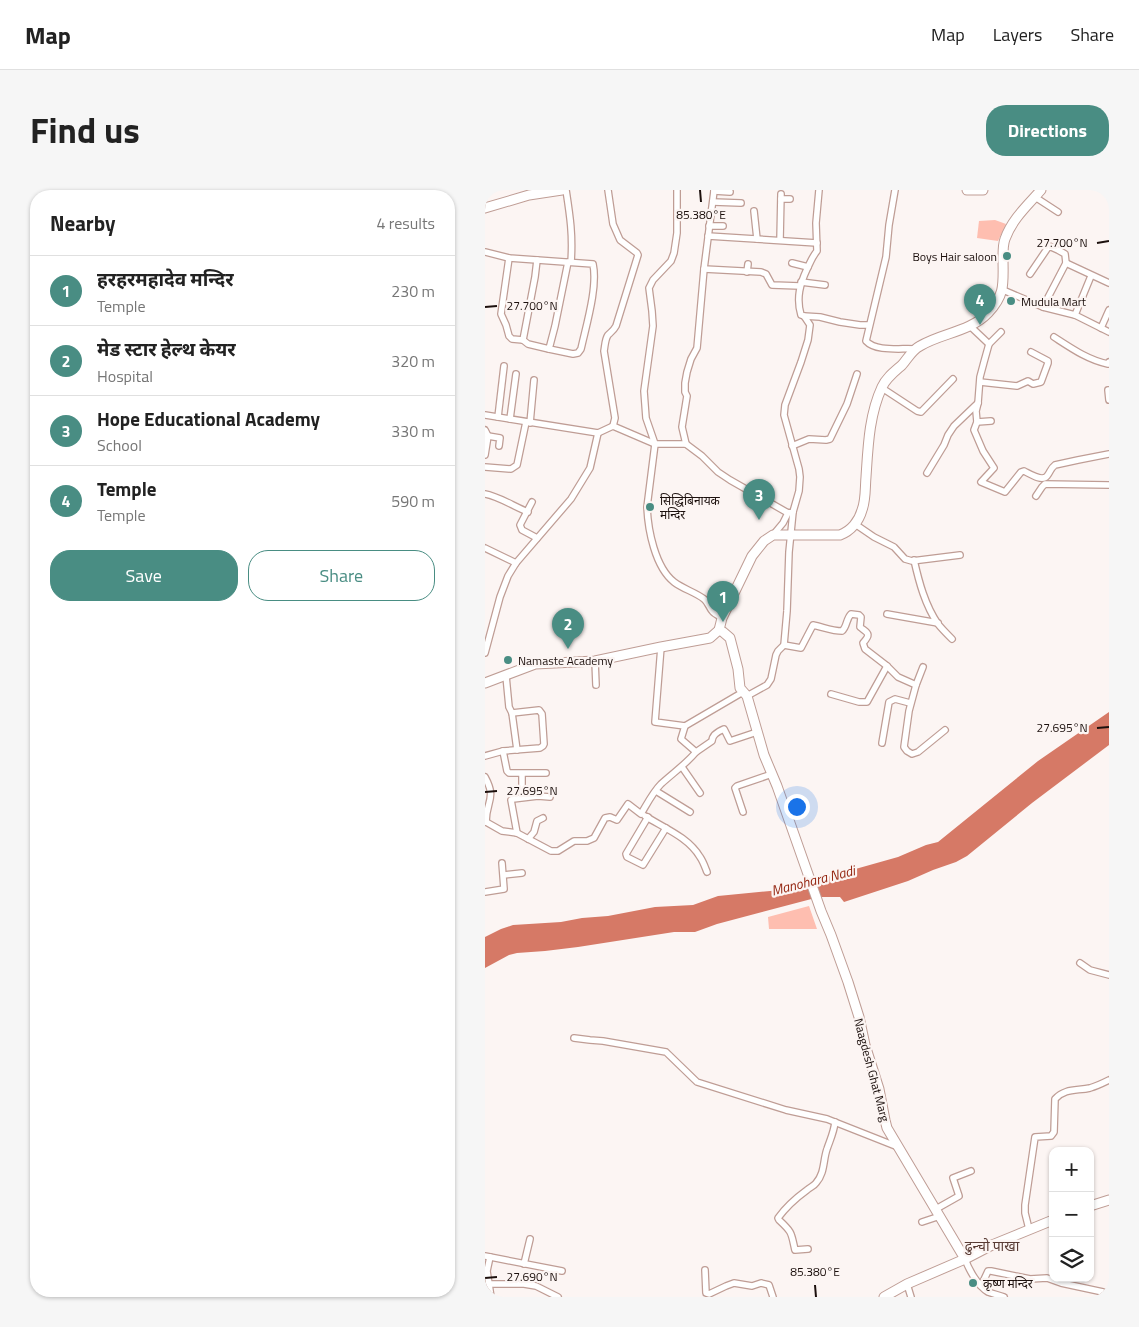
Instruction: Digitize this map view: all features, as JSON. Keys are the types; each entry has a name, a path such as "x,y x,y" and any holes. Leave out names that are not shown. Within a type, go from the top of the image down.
{"main road":[{"path":"485,208 529,196 562,190"},
{"path":"967,190 983,190"},
{"path":"485,683 535,664 595,661 710,638 719,630 722,618 752,556 764,541 773,534 840,534 850,530 863,510 868,447 873,416 882,388 888,378 915,349 933,339 970,326 989,313 1003,290 1003,251 1005,240 1013,223 1038,194"},
{"name":"Naagdesh Ghat Marg","path":"719,630 730,638 738,669 740,688 745,694 764,755 848,982 879,1089 885,1120 891,1135 965,1259"},
{"path":"1094,1205 1109,1200"},
{"path":"884,1297 907,1284 992,1245 1049,1222"}],"street":[{"path":"549,349 572,241 566,190"},
{"path":"608,190 613,224 621,240 638,255 616,326 609,334 604,351 615,418 613,426"},
{"path":"677,190 677,233 673,253 671,260 653,280 649,288 653,326 644,401 646,418 655,444 647,507 653,547 660,563 672,580 705,600 713,612 722,618"},
{"path":"773,534 791,512 799,491 800,477 785,415 785,405 801,362 810,325 804,316 801,315 798,307 801,284 812,257 817,251 816,223 819,190"},
{"path":"895,190 884,265 866,341 869,345 877,348 915,349"},
{"path":"686,444 683,427 687,396 685,384 691,359 697,348 703,269 714,191 730,192"},
{"path":"1038,194 1058,212"},
{"path":"780,240 781,196 790,199"},
{"path":"713,202 741,203"},
{"path":"754,211 757,239"},
{"path":"709,226 723,226"},
{"path":"708,236 817,243"},
{"path":"1030,274 1049,246 1065,254 1066,263 1043,307"},
{"path":"485,252 509,258 593,264 595,270 592,299 581,349 578,353 573,354 528,344 523,340 512,339 509,336 501,314 509,258"},
{"path":"523,340 537,260"},
{"path":"797,262 808,267"},
{"path":"1066,263 1109,284"},
{"path":"747,272 748,264"},
{"path":"703,269 761,272 766,274 772,285 825,285"},
{"path":"1075,315 1091,276"},
{"path":"1003,290 1043,307 1075,315 1109,332"},
{"path":"1101,328 1109,310"},
{"path":"804,316 820,316 840,322 869,325"},
{"path":"970,326 989,344"},
{"path":"1001,332 989,344 980,382 976,411 977,422 974,430 983,451 994,468 981,482 1005,492 1023,472 1045,481 1109,485"},
{"path":"1054,337 1090,358 1108,364 1109,362"},
{"path":"980,382 1017,386 1028,381 1033,384 1041,382 1048,363 1031,352"},
{"path":"498,417 504,366"},
{"path":"510,419 516,374"},
{"path":"792,446 809,440 830,439 847,404 857,374"},
{"path":"882,388 921,412 953,379"},
{"path":"485,467 511,469 517,465 528,422 534,380"},
{"path":"1107,390 1109,400"},
{"path":"927,473 948,435 978,403"},
{"path":"485,415 598,433 613,426 655,444 686,444 730,480 791,512"},
{"path":"977,422 991,421"},
{"path":"485,455 486,433 500,438 499,446"},
{"path":"485,653 504,586 516,563 571,499 590,468 598,433"},
{"path":"1036,496 1052,467 1055,465 1109,454"},
{"path":"485,494 492,495 528,512"},
{"path":"532,502 520,525 523,530 537,538"},
{"path":"661,647 655,722 685,726 745,694 767,685 771,679 776,655 785,645 789,552 792,535 791,512"},
{"path":"855,524 894,547 905,559 914,560 961,555"},
{"path":"485,548 516,563"},
{"path":"914,560 920,584 930,610 952,639"},
{"path":"785,645 801,648 813,625 842,631 851,614 859,615 861,618 860,626 868,635 868,638 863,643 865,650 887,666 898,677 916,685"},
{"path":"887,614 938,623"},
{"path":"595,661 596,685"},
{"path":"831,694 859,702 867,702 887,666"},
{"path":"923,668 911,703 904,747 912,754 918,752 945,730"},
{"path":"506,676 509,707 512,713 517,750"},
{"path":"882,743 889,702 895,699 911,703"},
{"path":"485,756 503,751 540,748 543,746 542,714 539,710 512,713"},
{"path":"685,726 681,739 696,752"},
{"path":"641,814 660,785 682,767 696,752 712,741 715,734 724,729 730,741 757,732"},
{"path":"503,751 507,771 512,774 546,773"},
{"path":"682,767 700,793"},
{"path":"522,774 522,797"},
{"path":"743,812 735,788 772,774"},
{"path":"485,777 492,795 486,814 486,822 502,831 517,833 551,851 558,851 574,841 591,840 594,838 605,818 609,817 617,820 628,804 690,845 700,856 707,872"},
{"path":"656,791 689,812"},
{"path":"517,833 511,802 513,799 538,796 550,797"},
{"path":"528,839 534,832 537,822 543,818"},
{"path":"648,818 626,854 627,857 643,865 666,828"},
{"path":"485,892 504,889 503,864"},
{"path":"504,875 522,873"},
{"path":"1080,963 1090,970 1109,976"},
{"path":"574,1038 603,1040 666,1052 697,1082 786,1110 827,1119 898,1147"},
{"path":"1029,1229 1025,1206 1035,1137 1051,1136 1053,1132 1055,1099 1066,1091 1093,1087 1109,1080"},
{"path":"808,1249 795,1250 792,1235 779,1218 785,1210 819,1179 824,1167 826,1150 835,1122"},
{"path":"922,1222 938,1213 959,1196 953,1178 971,1171"},
{"path":"524,1264 530,1239"},
{"path":"491,1297 486,1272 487,1256 562,1271"},
{"path":"965,1259 968,1268 981,1286 988,1292 1004,1297"},
{"path":"705,1270 706,1293 709,1294 734,1283 752,1286 761,1283 769,1284 773,1297"},
{"path":"981,1286 988,1271 1030,1279 1047,1278 1109,1294"},
{"path":"489,1284 536,1286 558,1297"},
{"path":"907,1284 911,1297"}],"shaded area":[{"path":"995,220 1006,224 998,241 977,238 979,221"},
{"path":"1109,712 1109,745 1032,803 967,856 956,862 908,881 844,902 840,897 819,897 717,924 695,932 674,932 578,947 517,953 509,955 485,968 485,937 513,925 561,922 655,907 693,905 718,896 781,890 898,857 938,842 1038,761"},
{"path":"809,906 817,929 769,929 768,917"}],"place":[{"name":"Boys Hair saloon","path":"1007,256"},
{"name":"Mudula Mart","path":"1011,301"},
{"name":"Temple","path":"980,325"},
{"name":"सिद्धिबिनायक मन्दिर","path":"650,507"},
{"name":"Hope Educational Academy","path":"759,520"},
{"name":"हरहरमहादेव मन्दिर","path":"723,622"},
{"name":"मेड स्टार हेल्थ केयर","path":"568,649"},
{"name":"Namaste Academy","path":"508,660"},
{"name":"कृष्ण मन्दिर","path":"973,1283"}],"district":[{"name":"ढुन्चो पाखा","path":"992,1245"}],"water label":[{"name":"Manohara Nadi","path":"813,880"}]}
